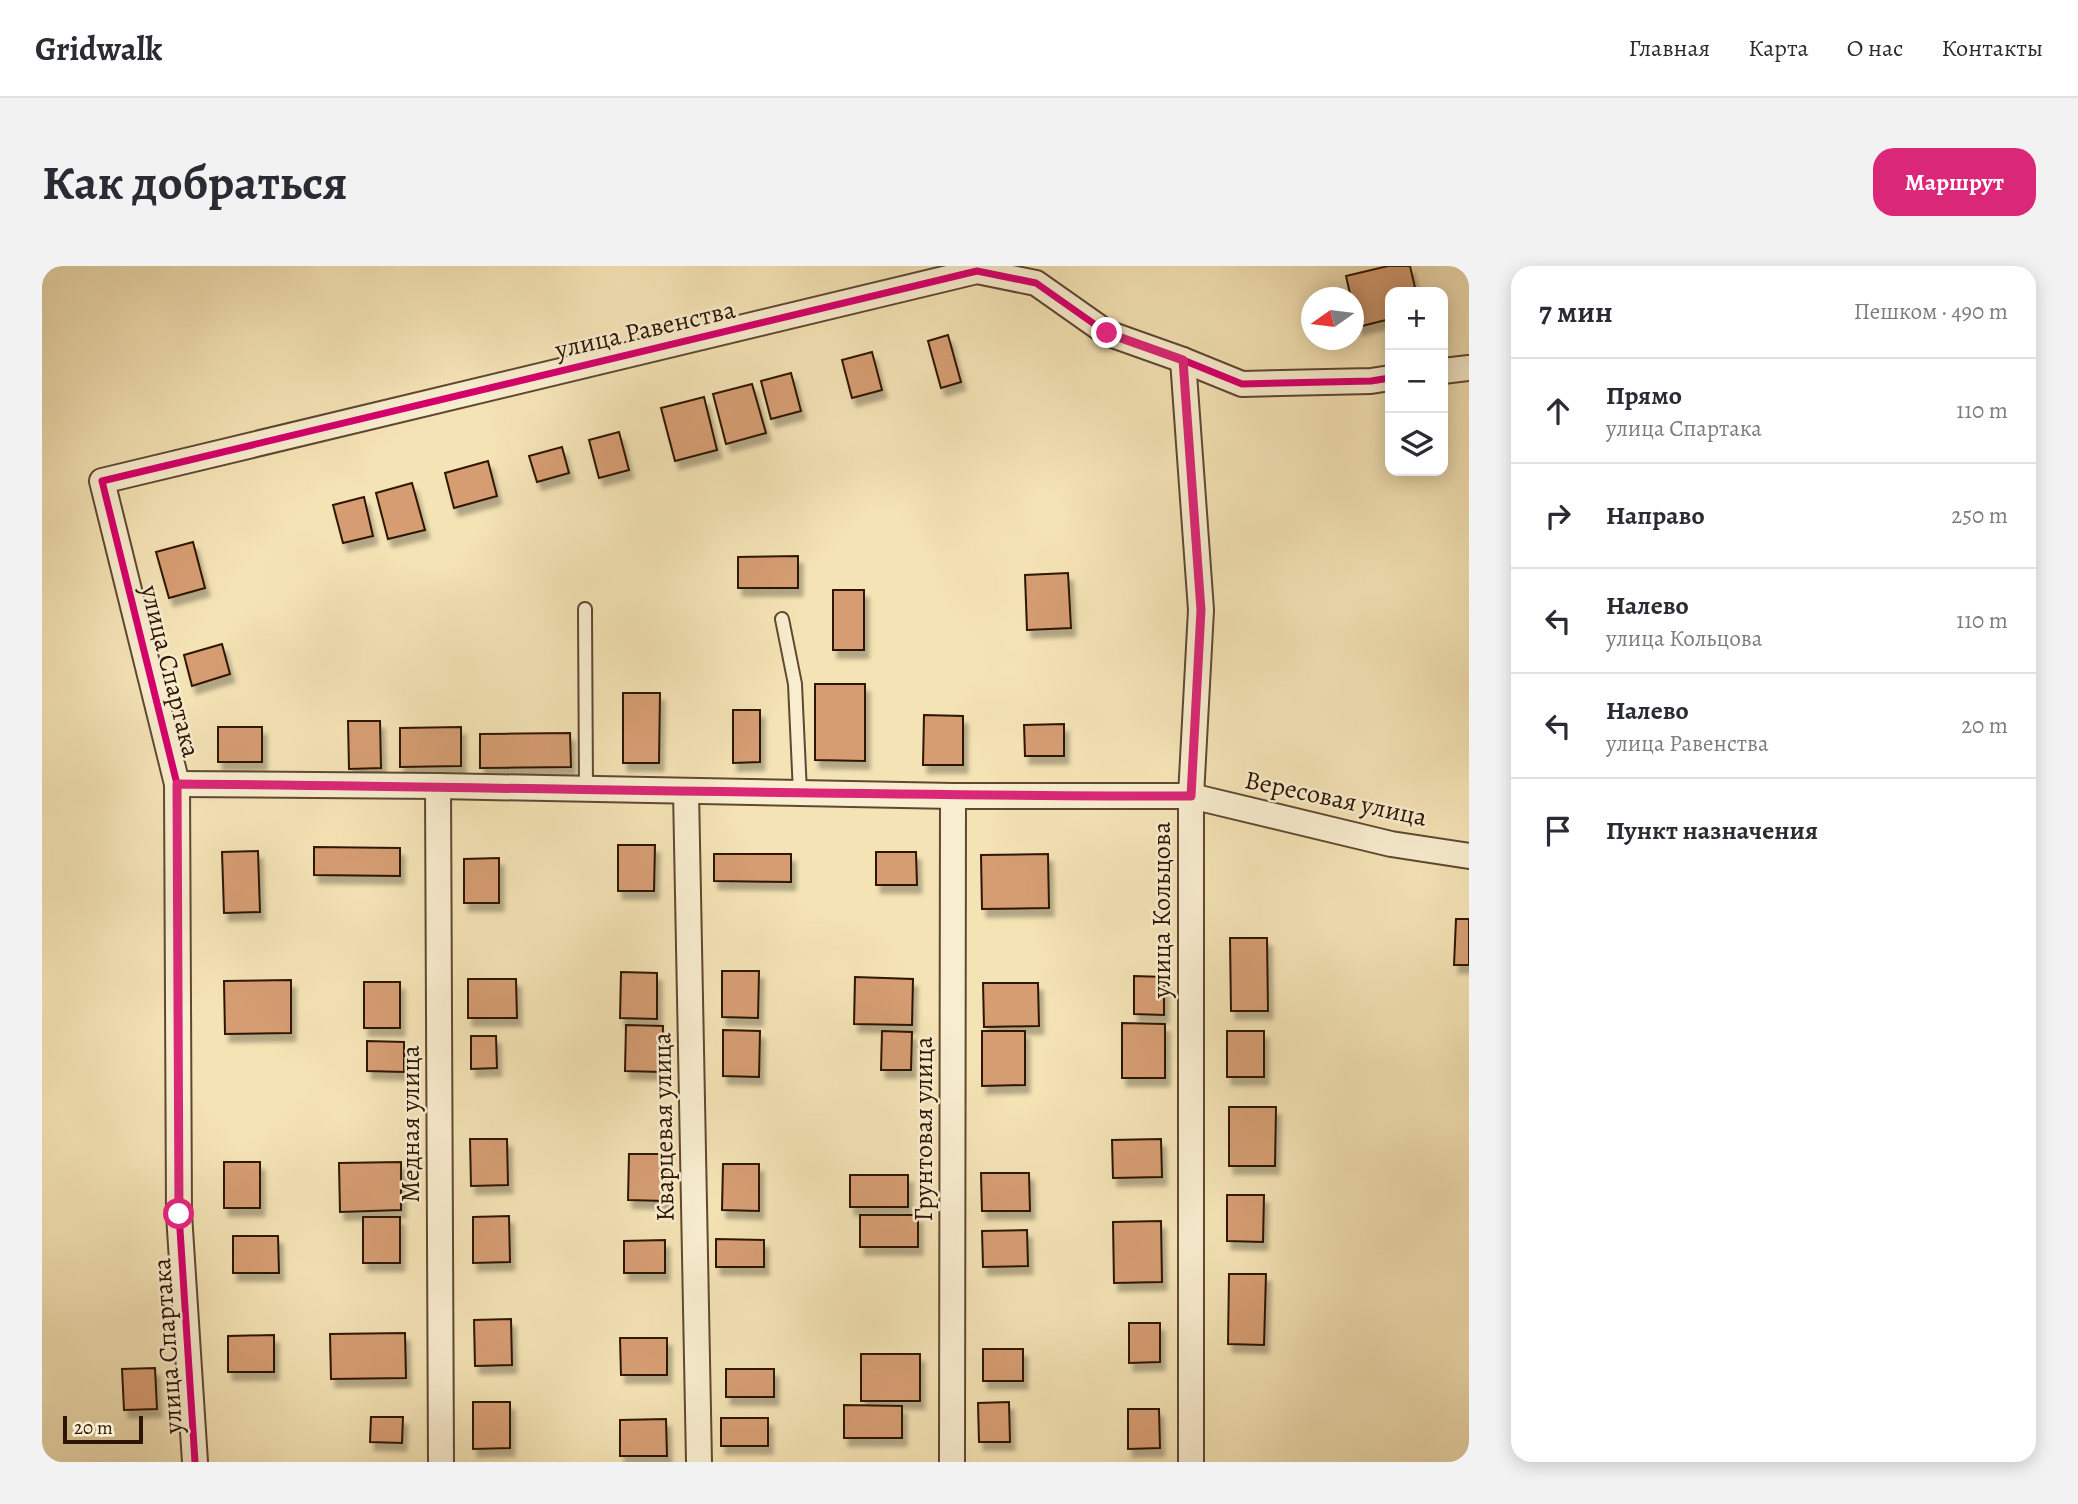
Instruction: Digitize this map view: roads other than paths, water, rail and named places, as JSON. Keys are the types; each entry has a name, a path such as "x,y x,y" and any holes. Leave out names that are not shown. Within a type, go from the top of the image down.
{"street":[{"name":"улица Равенства","path":"102,481 977,271 1036,283 1107,333 1242,384 1385,379"},
{"name":"улица Кольцова","path":"1183,360 1201,610 1191,796 1191,1462"},
{"path":"1448,370 1469,368"},
{"name":"улица Спартака","path":"102,481 177,784 179,1214 195,1462"},
{"name":"Вересовая улица","path":"177,784 953,796 1191,796 1391,844 1469,856"},
{"name":"Медная улица","path":"438,786 441,1462"},
{"name":"Кварцевая улица","path":"686,791 699,1462"},
{"name":"Грунтовая улица","path":"952,1462 953,796"}],"lane":[{"path":"585,609 586,789"},
{"path":"782,619 795,684 800,793"}]}
